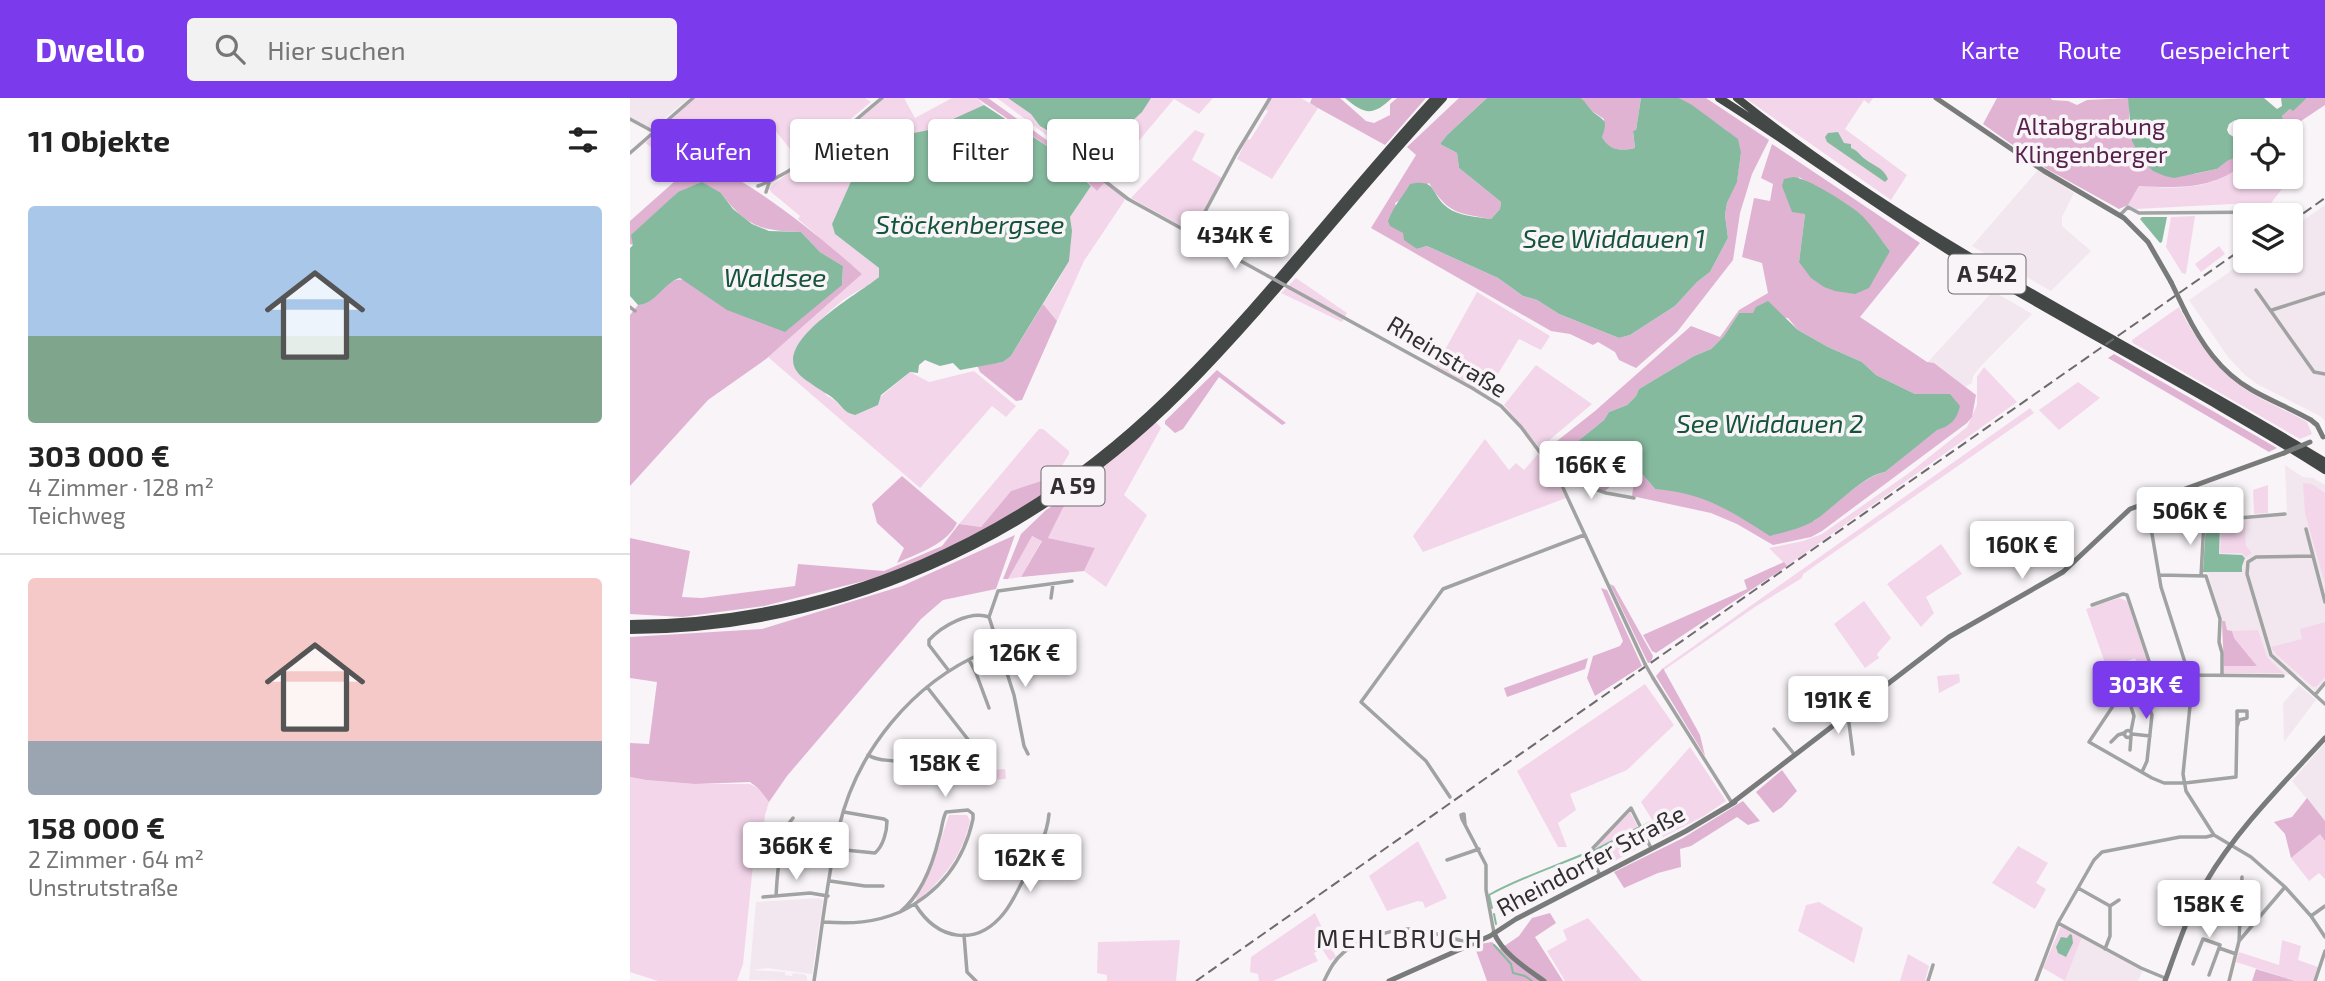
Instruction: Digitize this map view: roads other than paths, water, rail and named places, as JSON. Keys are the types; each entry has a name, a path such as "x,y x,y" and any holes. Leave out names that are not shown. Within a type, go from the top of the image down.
{"highway":[{"path":"1398,144 1433,98"},
{"name":"A 59","path":"630,624 682,623 736,617 803,604 842,593 939,557 1017,516 1081,473 1167,398 1443,98"},
{"path":"1398,144 1450,98"},
{"name":"A 542","path":"1720,98 1850,188 1960,258 2263,431 2325,470"},
{"name":"A 542","path":"1737,98 1811,153 1953,246 2230,405 2325,463"},
{"name":"A 59","path":"630,630 725,624 845,599 937,564 987,540 1035,512 1110,457 1182,392 1238,333 1398,144"}],"main road":[{"path":"1936,98 2044,171 2122,216 2148,242 2204,345 2231,375 2258,394 2311,420 2324,437"},
{"name":"Rheindorfer Straße","path":"1389,981 1494,933 1686,831 1756,788 1847,714 1950,637 2063,572 2127,510 2324,437"},
{"path":"2165,980 2197,900 2231,846 2325,738"},
{"path":"1494,933 1498,942 1511,956 1544,981"}],"street":[{"path":"669,119 693,98"},
{"path":"776,179 799,164 882,98"},
{"path":"1194,234 1236,154 1270,98"},
{"path":"630,119 651,130"},
{"path":"630,153 651,135"},
{"path":"758,187 771,182"},
{"path":"766,192 771,182"},
{"name":"Rheinstraße","path":"1107,182 1128,199 1459,380 1501,406 1525,431 1557,475 1645,664 1732,803"},
{"path":"2122,216 2128,207 2139,214 2233,213"},
{"path":"2256,290 2314,372 2325,374"},
{"path":"2272,310 2325,293"},
{"path":"630,307 635,311"},
{"path":"1557,475 1569,481 1634,498"},
{"path":"1563,488 1569,481"},
{"path":"2142,504 2148,520 2159,575 2189,675 2190,706 2184,764 2185,783 2190,798 2214,835 2251,857 2285,887 2311,916 2325,937"},
{"path":"2148,520 2204,521 2285,514"},
{"path":"2201,576 2204,521"},
{"path":"2306,529 2325,601"},
{"path":"1450,797 1427,762 1361,702 1443,589 1584,535"},
{"path":"2313,556 2256,557 2248,562 2246,570 2271,655 2325,704"},
{"path":"2159,575 2206,576 2220,619 2222,675"},
{"path":"1028,754 1014,695 989,617 998,591 1072,581"},
{"path":"1051,598 1053,584"},
{"path":"2092,605 2123,594 2127,596 2158,685"},
{"path":"950,671 929,645 929,640 944,628 964,619 981,615 989,617"},
{"path":"814,981 835,849 851,790 868,755 896,717 950,671 999,647 1043,634 1051,636"},
{"path":"969,660 989,709"},
{"path":"976,673 1004,664"},
{"path":"2237,727 2239,720 2247,718 2247,711 2237,712 2236,777 2185,783 2164,783 2089,742 2117,700 2143,690 2189,675 2283,676"},
{"path":"2315,695 2325,683"},
{"path":"928,687 970,742 968,747 971,758"},
{"path":"2142,772 2147,761 2152,715 2143,690"},
{"path":"2130,750 2134,716 2131,707"},
{"path":"1847,714 1853,754"},
{"path":"1774,729 1795,755"},
{"path":"2111,742 2124,733 2126,737 2131,734 2150,736"},
{"path":"868,755 875,760 901,761 906,764"},
{"path":"1600,875 1594,863 1593,848 1631,808 1651,848"},
{"path":"824,922 865,923 901,912 915,904 937,887 958,860 971,829 974,817 971,811 946,811 934,857 911,900 901,912"},
{"path":"835,849 875,853 880,849 886,832 887,824 884,819 844,813"},
{"path":"911,900 925,919 946,933 964,935 992,924 1007,908 1043,841 1049,814"},
{"path":"776,896 782,850 789,822 793,818"},
{"path":"1465,824 1486,865 1486,890 1494,933"},
{"path":"2036,981 2058,923 2094,860 2102,852 2180,837 2214,835"},
{"path":"1447,860 1479,849"},
{"path":"2229,981 2239,941 2242,877"},
{"path":"830,881 883,886"},
{"path":"2239,941 2285,887"},
{"path":"2078,888 2110,906"},
{"path":"763,897 810,893 828,896"},
{"path":"2110,906 2119,900"},
{"path":"2105,949 2110,936 2110,906"},
{"path":"2311,916 2325,906"},
{"path":"2058,923 2165,980"},
{"path":"1324,981 1343,953 1353,946 1390,933 1406,929 1470,943"},
{"path":"964,935 967,972 976,981"},
{"path":"2193,964 2203,939 2236,954"},
{"path":"2209,975 2219,948"},
{"path":"2315,981 2325,951"},
{"path":"1928,981 1933,965"}],"water":[{"path":"1008,98 1151,98 1134,119 1047,119 1047,130 1031,114"},
{"path":"1345,98 1392,98 1379,108 1369,111 1358,108"},
{"name":"See Widdauen 1","path":"1487,98 1581,98 1604,121 1602,137 1605,142 1621,150 1635,148 1633,131 1636,130 1641,98 1679,98 1738,139 1741,153 1737,182 1727,203 1725,215 1728,238 1710,272 1675,306 1630,335 1619,338 1559,314 1537,300 1523,296 1498,278 1427,246 1417,249 1404,240 1403,233 1390,226 1388,221 1410,184 1425,183 1430,186 1442,203 1452,211 1491,219 1500,209 1501,202 1459,168 1457,153 1440,144"},
{"name":"Altabgrabung Klingenberger","path":"2128,98 2264,98 2277,109 2282,106 2281,98 2307,98 2293,111 2290,109 2282,116 2283,119 2233,119 2227,130 2233,137 2233,158 2217,169 2174,178 2153,171 2143,161 2132,141"},
{"name":"Stöckenbergsee","path":"984,105 1005,119 953,119"},
{"name":"Stöckenbergsee","path":"928,130 928,182 1033,182 1033,137 1047,146 1047,182 1087,182 1091,186 1070,217 1072,231 1069,261 1011,356 1003,362 960,370 953,363 940,366 925,360 919,365 918,373 910,372 881,395 878,405 855,415 846,411 797,372 794,354 811,328 879,277 879,268 835,234 832,224 851,182 914,182 914,133"},
{"path":"1838,132 1844,143 1851,144 1851,148 1886,175 1888,179 1885,182 1827,142 1825,137 1828,133"},
{"path":"1793,177 1817,186 1858,212 1890,251 1869,288 1855,294 1824,287 1811,278 1799,262 1805,214 1792,212 1782,186 1784,179"},
{"name":"Waldsee","path":"702,182 721,193 733,209 752,224 769,231 801,232 820,252 843,266 842,285 785,332 727,310 680,278 649,301 638,305 630,296 630,248 633,245 631,235 678,192"},
{"path":"2167,217 2162,242 2160,243 2140,219"},
{"name":"See Widdauen 2","path":"1768,301 1798,330 1862,362 1876,375 1915,394 1950,394 1960,406 1957,415 1950,424 1937,430 1885,472 1867,479 1820,517 1797,528 1770,536 1716,504 1688,494 1655,489 1638,469 1614,468 1597,475 1571,474 1564,461 1567,450 1604,420 1609,412 1627,405 1639,389 1694,356 1711,349 1724,336 1739,313 1753,313 1756,307"},
{"path":"2220,521 2219,554 2242,555 2245,558 2242,572 2203,572 2206,523"},
{"path":"2070,934 2073,943 2066,957 2058,953 2056,947 2061,937 2067,938"}],"waterway":[{"path":"1643,826 1650,822"},
{"path":"1595,850 1638,828"},
{"path":"1492,908 1489,895 1591,851"},
{"path":"1494,914 1496,924"},
{"path":"1494,945 1511,964 1513,973 1532,981"}],"railway":[{"path":"2303,214 2325,198"},
{"path":"1196,981 2233,255"}],"district":[{"name":"MEHLBRUCH","path":"1400,939"}]}
